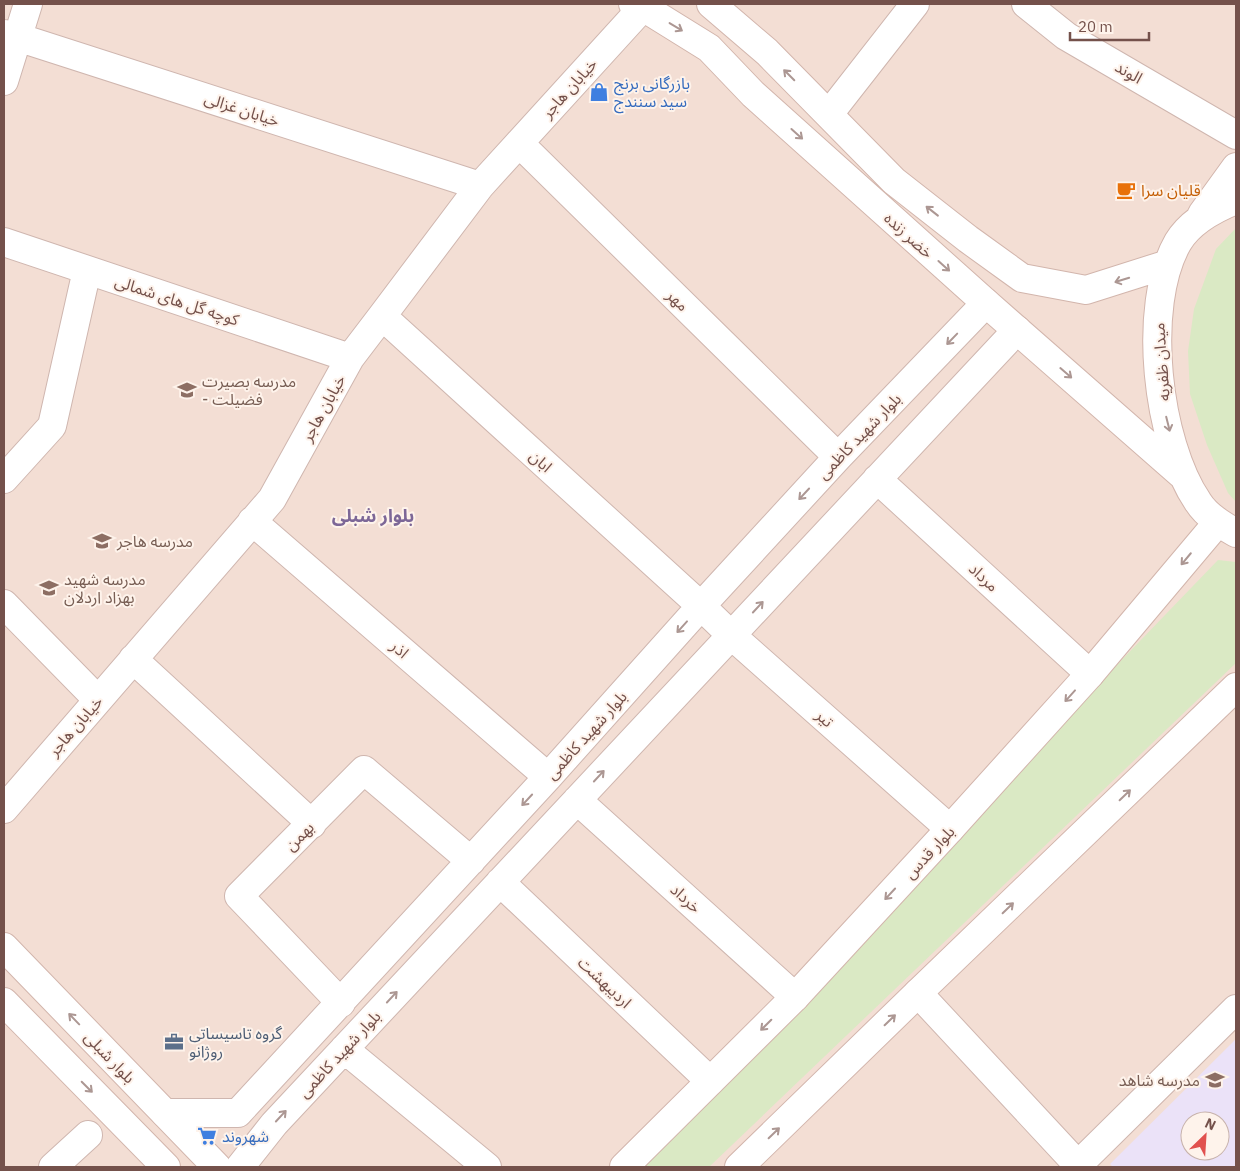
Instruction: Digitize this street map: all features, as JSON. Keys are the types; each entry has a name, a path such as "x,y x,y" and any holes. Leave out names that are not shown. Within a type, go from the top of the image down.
{"street":[{"path":"4,81 10,35 28,4"},
{"name":"خضر زنده","path":"711,4 767,52 894,181 968,239 1022,278 1086,290 1168,264"},
{"path":"829,114 915,4"},
{"name":"الوند","path":"1026,4 1066,36 1236,135"},
{"name":"خضر زنده","path":"638,5 710,48 753,94 986,303 1181,474"},
{"name":"خیابان هاجر","path":"4,809 272,499 350,358 480,186 519,144 638,5"},
{"name":"خیابان غزالی","path":"10,35 480,186"},
{"name":"مهر","path":"519,144 838,457"},
{"path":"1194,225 1236,167"},
{"name":"میدان ظفریه","path":"1227,527 1199,504 1181,474 1162,403 1158,359 1158,312 1168,264 1179,240 1194,225 1218,208 1236,200"},
{"name":"کوچه گل های شمالی","path":"4,242 350,358"},
{"path":"4,479 52,426 87,270"},
{"name":"بلوار شهید کاظمی","path":"165,1113 238,1113 548,777 838,457 986,303"},
{"name":"ابان","path":"382,316 701,606"},
{"name":"بلوار شهید کاظمی","path":"240,1167 274,1124 1017,330"},
{"name":"مرداد","path":"878,479 1090,674"},
{"name":"اذر","path":"252,522 548,777"},
{"name":"بلوار قدس","path":"624,1167 795,996 1227,527"},
{"path":"4,604 98,700"},
{"name":"تیر","path":"701,606 731,636 950,829"},
{"path":"133,659 312,824"},
{"path":"739,1167 1236,687"},
{"name":"بهمن","path":"341,1003 239,896 364,770 471,861"},
{"name":"خرداد","path":"577,800 795,996"},
{"name":"اردیبهشت","path":"500,882 710,1081"},
{"name":"بلوار شبلی","path":"4,947 217,1167"},
{"path":"918,993 1077,1166 1236,1009"},
{"path":"4,1002 166,1167"},
{"path":"344,1049 487,1167"},
{"path":"52,1167 88,1135"}],"shaded area":[{"path":"4,4 1236,4 1236,1167 4,1167"},
{"name":"مدرسه شاهد","path":"1236,1039 1236,1167 1113,1167 1110,1164"}],"green space":[{"path":"1236,228 1236,502 1228,493 1207,445 1190,394 1188,351 1194,309 1216,249"},
{"path":"1218,560 1236,562 1236,663 709,1167 633,1167"}],"place":[{"name":"بازرگانی برنج سید سنندج","path":"599,92"},
{"name":"قلیان سرا","path":"1126,190"},
{"name":"مدرسه بصیرت - فضیلت","path":"187,390"},
{"name":"مدرسه هاجر","path":"102,541"},
{"name":"مدرسه شهید بهزاد اردلان","path":"49,588"},
{"name":"گروه تاسیساتی روژانو","path":"174,1042"},
{"name":"مدرسه شاهد","path":"1215,1080"},
{"name":"شهروند","path":"207,1136"}],"district":[{"name":"بلوار شبلی","path":"373,516"}]}
